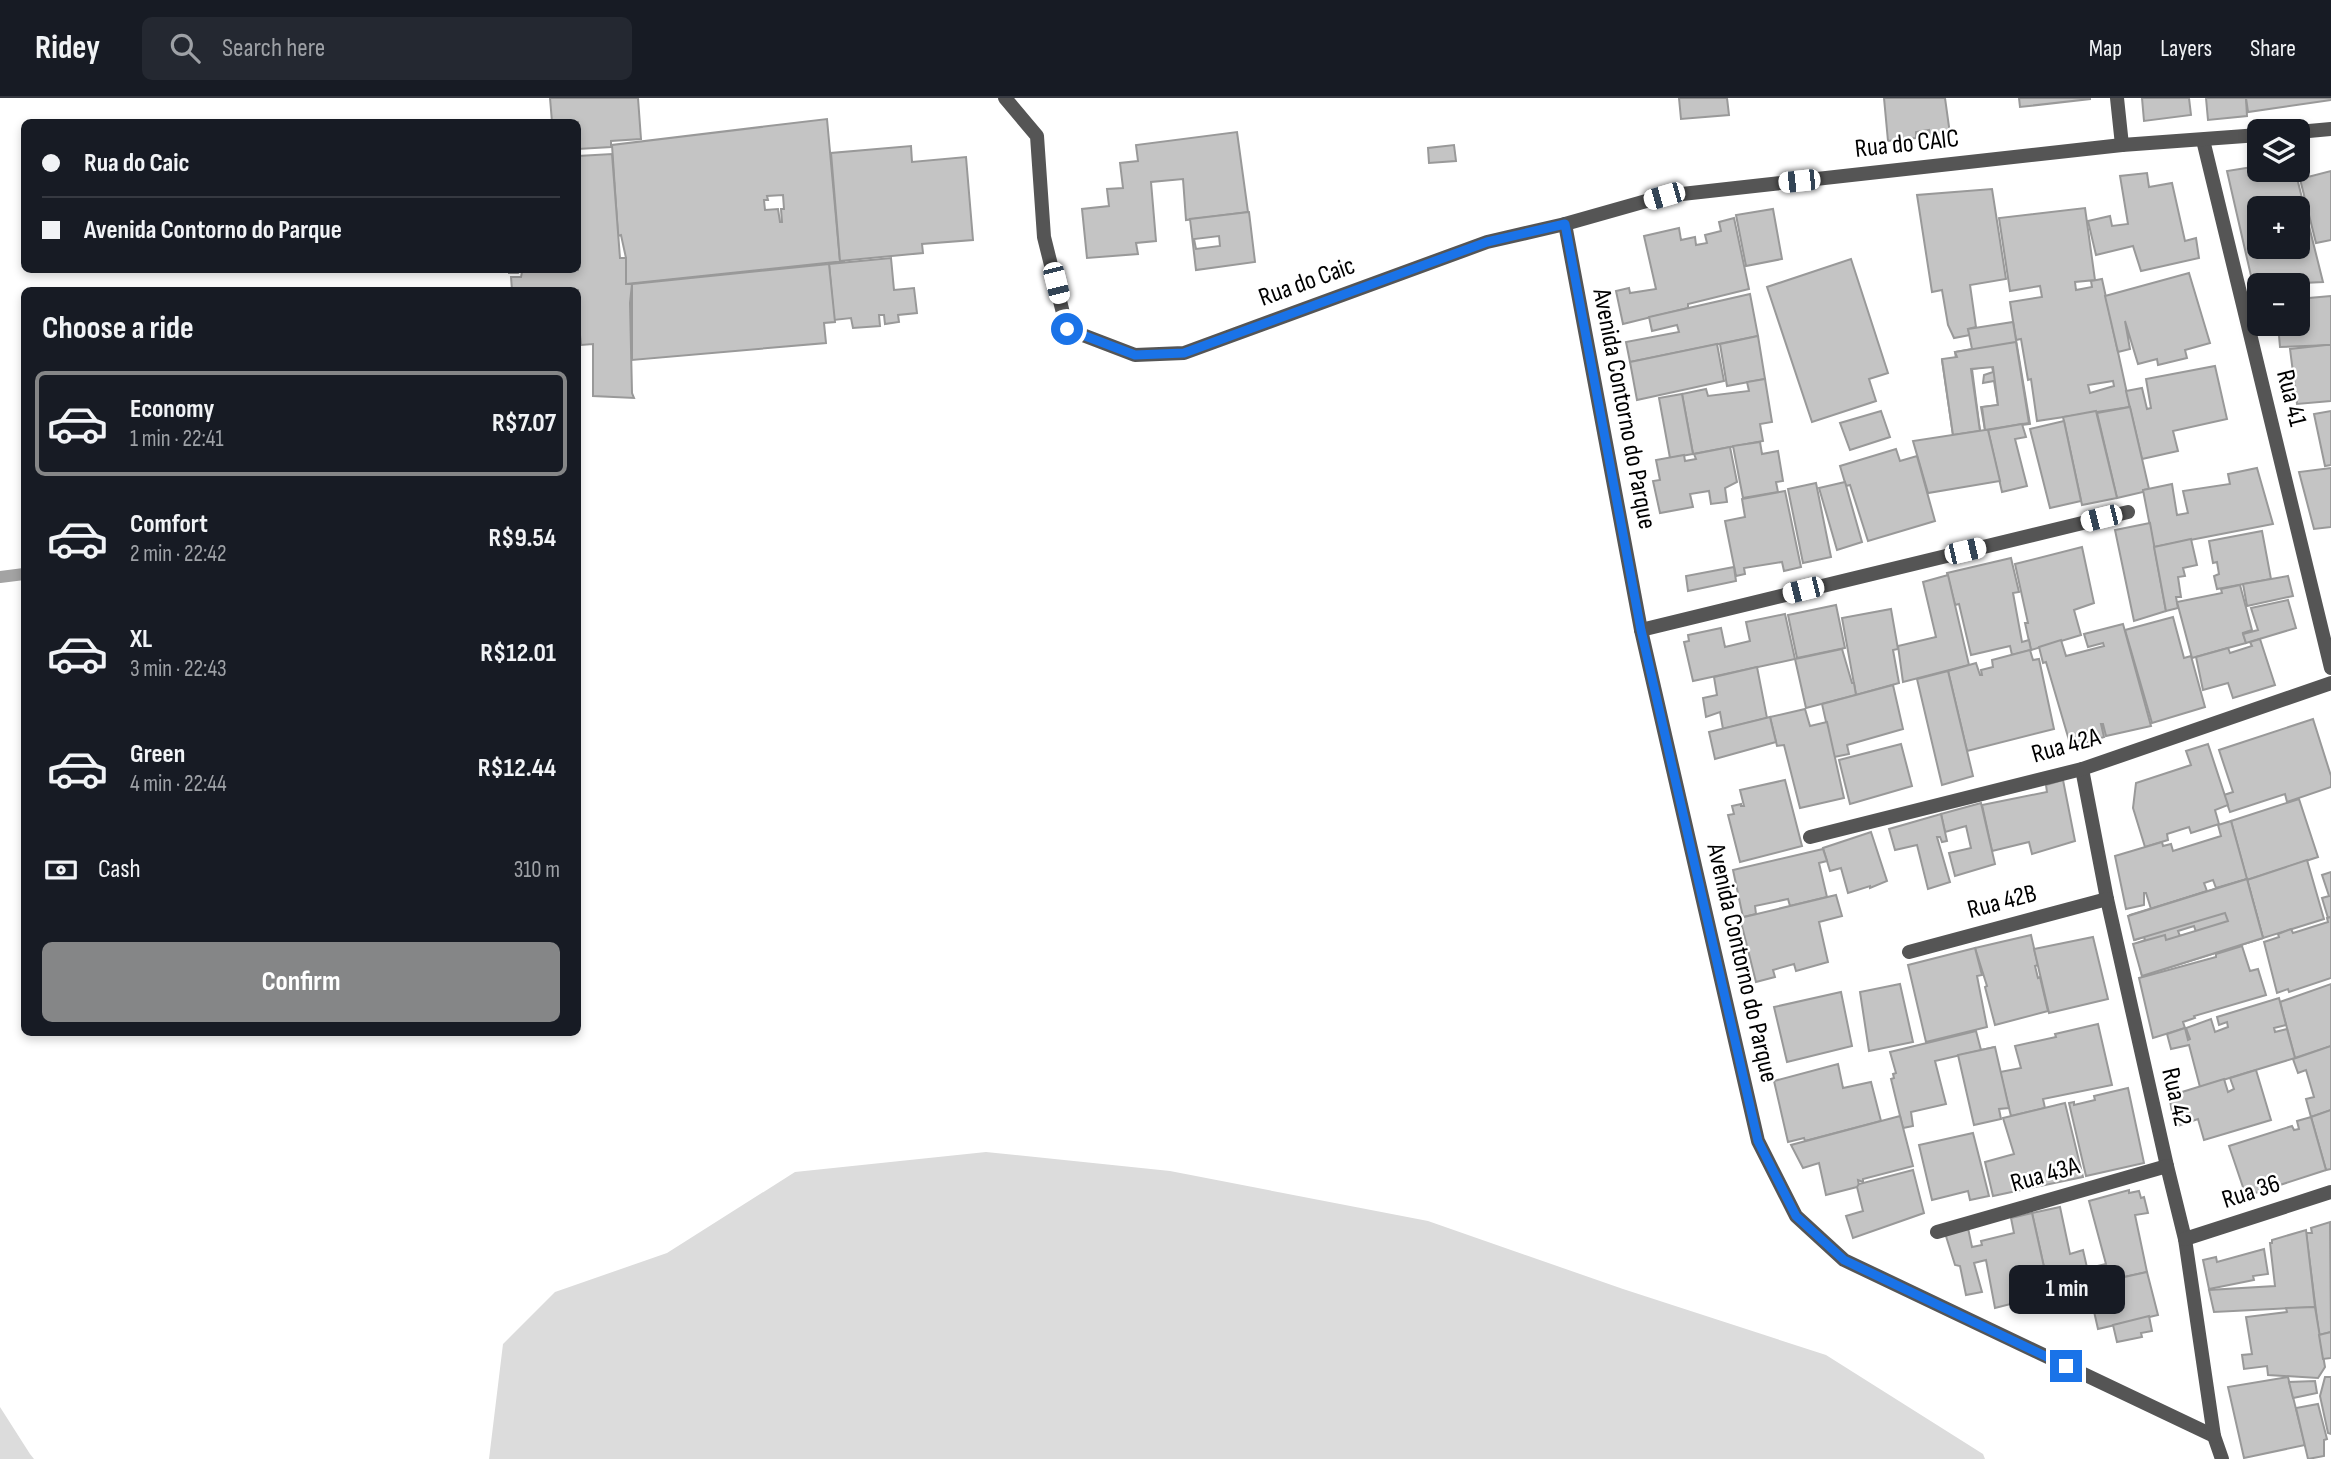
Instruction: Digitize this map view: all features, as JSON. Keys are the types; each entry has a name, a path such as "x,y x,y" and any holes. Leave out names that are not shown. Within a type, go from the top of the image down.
{"street":[{"name":"Rua do Caic","path":"1005,98 1037,136 1044,237 1067,329 1135,355 1184,353 1487,242 1565,224"},
{"path":"2117,98 2122,145"},
{"path":"2310,131 2331,130"},
{"name":"Rua do CAIC","path":"1565,224 1664,196 2122,145 2247,136"},
{"name":"Rua 41","path":"2203,140 2331,668"},
{"name":"Avenida Contorno do Parque","path":"1565,224 1641,630 1758,1141 1796,1216 1844,1260 2214,1436"},
{"path":"1641,630 2128,512"},
{"name":"Rua 42A","path":"1810,836 2082,769 2331,683"},
{"name":"Rua 42","path":"2082,769 2107,899 2185,1239 2214,1436"},
{"name":"Rua 42B","path":"1909,952 2107,899"},
{"name":"Rua 43A","path":"1937,1231 2167,1166"},
{"name":"Rua 36","path":"2185,1239 2331,1192"},
{"path":"2214,1436 2222,1459"}],"shaded area":[{"path":"986,1152 1170,1171 1428,1221 1623,1289 1826,1355 1983,1454 1985,1459 489,1459 503,1344 555,1292 667,1253 795,1172"},
{"path":"0,1407 30,1454 34,1459 0,1459"}],"building":[{"path":"550,98 638,98 641,139 611,141 611,147 581,149 581,119 552,119"},
{"path":"1679,98 1727,98 1729,115 1681,119"},
{"path":"1884,98 1945,98 1950,134 1930,137 1929,130 1916,132 1916,138 1888,141"},
{"path":"2019,98 2090,98 2090,99 2020,107"},
{"path":"2142,98 2189,98 2191,115 2144,121"},
{"path":"2206,98 2246,98 2247,116 2208,120"},
{"path":"2246,98 2331,98 2331,100 2248,112"},
{"path":"827,119 840,261 845,261 626,284 626,258 621,235 618,236 612,145","holes":["783,195 784,209 781,209 780,222 778,209 765,210 764,200 768,200 767,196"]},
{"path":"1237,132 1248,212 1186,220 1183,179 1151,182 1156,241 1136,243 1138,254 1087,258 1082,209 1109,206 1107,189 1123,188 1120,163 1138,161 1136,145"},
{"path":"1454,145 1456,161 1429,163 1428,148"},
{"path":"911,146 912,162 966,157 973,240 922,244 923,253 840,261 831,153"},
{"path":"612,154 620,258 626,258 626,284 632,284 630,303 634,398 593,396 593,344 581,345 581,287 512,287 511,277 521,277 522,273 581,273 581,156"},
{"path":"2247,168 2247,182 2298,182 2302,196 2247,196 2247,258 2227,171"},
{"path":"2331,171 2331,240 2316,243 2310,219 2310,196 2304,196 2301,182 2310,182 2310,176"},
{"path":"2147,173 2149,187 2172,183 2185,241 2196,238 2199,258 2141,271 2133,246 2096,255 2088,221 2110,216 2112,226 2128,224 2120,176"},
{"path":"1992,189 2006,279 1970,285 1976,327 1968,329 1970,335 1954,338 1948,325 1942,290 1932,292 1917,195"},
{"path":"2085,208 2095,280 2075,282 2076,290 2092,287 2091,281 2102,279 2130,407 2037,421 2031,379 2028,380 2021,339 2016,340 2010,302 2042,297 2040,286 2010,291 1999,218","holes":["2113,381 2114,386 2090,393 2088,385"]},
{"path":"1773,209 1782,259 1746,266 1736,215"},
{"path":"1249,212 1255,262 1196,270 1190,219","holes":["1219,236 1220,246 1196,249 1194,239"]},
{"path":"1734,218 1749,289 1623,324 1616,291 1629,288 1630,293 1656,289 1644,236 1679,228 1681,240 1695,237 1696,245 1707,243 1705,235 1721,231 1719,222"},
{"path":"2310,230 2323,282 2310,283 2310,273 2250,273 2247,259 2310,259"},
{"path":"891,258 894,290 914,288 917,313 898,315 899,322 885,324 884,315 879,315 880,326 853,328 851,318 834,320 829,264"},
{"path":"1851,259 1888,373 1869,379 1876,401 1812,422 1767,287"},
{"path":"829,264 835,322 824,323 826,343 632,360 632,284"},
{"path":"2189,273 2210,343 2185,350 2187,358 2158,365 2157,359 2138,364 2125,321 2130,349 2118,352 2105,296"},
{"path":"1750,294 1758,336 1630,362 1626,342 1679,332 1677,325 1652,331 1649,317"},
{"path":"2331,296 2331,345 2280,347 2279,336 2310,336 2310,298"},
{"path":"2013,322 2030,424 1985,430 1981,407 1998,405 1994,381 1983,383 1984,375 1993,372 1992,366 1972,369 1980,431 1953,435 1942,360 1956,358 1955,352 1972,349 1968,329"},
{"path":"1758,336 1765,379 1727,386 1720,344"},
{"path":"2016,342 2029,423 1985,430 1982,407 1998,405 1993,367 1971,369 1980,431 1953,435 1942,359 1957,357 1955,352"},
{"path":"1717,344 1724,381 1637,400 1630,362"},
{"path":"2331,345 2331,401 2297,404 2290,349"},
{"path":"2215,366 2227,419 2173,431 2178,451 2142,459 2126,391 2142,388 2147,409 2151,408 2146,379"},
{"path":"1765,379 1772,422 1760,424 1763,441 1693,454 1682,394 1706,389 1708,396 1749,391 1747,382"},
{"path":"1682,394 1693,454 1670,458 1659,398"},
{"path":"2130,407 2149,489 2117,498 2097,413"},
{"path":"1881,411 1890,437 1850,450 1840,423"},
{"path":"2096,411 2117,498 2082,505 2063,417"},
{"path":"2331,411 2331,465 2325,466 2314,414"},
{"path":"2064,421 2081,501 2050,508 2030,429"},
{"path":"2022,424 2026,437 2015,439 2027,486 2002,492 1988,430"},
{"path":"1988,430 2000,481 1928,493 1913,441"},
{"path":"1760,442 1762,454 1778,451 1783,481 1776,482 1778,492 1743,498 1733,446"},
{"path":"1730,447 1737,482 1725,488 1727,502 1711,504 1709,491 1690,494 1693,507 1660,513 1653,481 1660,480 1656,460 1684,455 1685,461 1696,459 1694,454"},
{"path":"1896,449 1900,461 1917,456 1935,521 1868,541 1850,485 1846,486 1840,466"},
{"path":"2257,468 2273,524 2154,547 2143,490 2172,484 2177,515 2188,513 2183,491 2230,484 2228,474"},
{"path":"2331,468 2331,527 2314,529 2299,472"},
{"path":"1845,482 1862,542 1837,550 1819,488"},
{"path":"1816,483 1831,557 1803,563 1788,489"},
{"path":"1785,491 1801,567 1784,571 1782,562 1744,568 1745,574 1736,576 1725,521 1745,517 1742,499"},
{"path":"2150,523 2166,611 2134,621 2115,530"},
{"path":"2262,531 2271,579 2217,589 2214,576 2219,574 2217,562 2213,563 2209,541"},
{"path":"2191,539 2197,565 2183,568 2185,576 2178,577 2181,597 2176,597 2178,608 2166,611 2154,547"},
{"path":"2082,547 2094,603 2074,610 2081,635 2031,650 2015,564"},
{"path":"2011,558 2019,592 2013,593 2022,642 2029,640 2031,650 2012,655 2010,646 1971,655 1959,604 1955,605 1947,573"},
{"path":"1734,567 1736,581 1688,591 1686,576"},
{"path":"1948,575 1969,665 1903,682 1898,646 1936,637 1923,582"},
{"path":"2288,576 2293,596 2247,606 2243,584"},
{"path":"2240,585 2252,630 2243,633 2246,643 2192,658 2177,602 2222,593 2221,589"},
{"path":"2288,600 2296,628 2246,643 2243,634 2258,630 2251,608"},
{"path":"1836,605 1845,648 1797,658 1788,615"},
{"path":"1891,609 1898,649 1893,650 1899,683 1856,695 1842,618"},
{"path":"1785,614 1795,659 1693,681 1684,642 1689,641 1688,635 1721,628 1725,647 1750,641 1746,622"},
{"path":"2173,617 2184,658 2191,656 2205,707 2152,723 2125,630"},
{"path":"2123,624 2151,726 2106,736 2101,724 2104,737 2071,747 2039,647 2061,640 2066,656 2104,646 2103,643 2088,647 2084,634"},
{"path":"2260,639 2275,685 2233,698 2228,683 2203,690 2196,657 2228,648 2230,653 2252,646 2250,642"},
{"path":"1842,649 1856,695 1806,708 1795,659"},
{"path":"2030,650 2033,660 2039,659 2054,729 1967,751 1948,671 1976,663 1982,675 1981,670 1993,667 1992,660"},
{"path":"1757,667 1767,718 1723,729 1720,712 1706,717 1703,698 1717,695 1714,677"},
{"path":"1948,671 1973,776 1942,785 1917,679"},
{"path":"1893,685 1903,729 1847,745 1849,754 1834,757 1822,704"},
{"path":"1805,709 1810,726 1827,722 1844,798 1800,808 1784,745 1777,746 1770,717"},
{"path":"1770,717 1776,742 1715,759 1709,732"},
{"path":"2313,719 2331,776 2331,787 2287,802 2285,794 2230,812 2224,795 2233,792 2219,750"},
{"path":"1901,744 1912,786 1850,804 1839,760"},
{"path":"2208,744 2228,805 2215,810 2219,824 2191,833 2189,827 2167,834 2168,840 2145,847 2133,808 2136,783 2191,765 2186,751"},
{"path":"1785,780 1802,846 1740,862 1728,815 1734,814 1732,806 1744,806 1740,790"},
{"path":"2063,780 2075,841 2032,854 2029,842 1992,851 1982,805 2047,792 2046,785"},
{"path":"2299,799 2318,857 2247,880 2231,821"},
{"path":"1981,803 1995,864 1955,876 1949,853 1971,848 1966,826 1945,832 1941,814"},
{"path":"1941,814 1947,841 1942,842 1940,837 1937,837 1950,882 1928,889 1917,845 1895,850 1889,829"},
{"path":"2231,821 2247,879 2216,888 2213,880 2204,883 2207,891 2151,909 2144,893 2144,905 2126,909 2115,856 2162,842 2163,846 2171,844 2173,851 2221,836 2218,825"},
{"path":"1871,832 1887,881 1848,893 1841,868 1830,871 1823,848"},
{"path":"1823,849 1827,861 1819,863 1827,897 1790,906 1788,899 1755,906 1756,914 1743,917 1733,870"},
{"path":"2307,860 2324,919 2263,938 2247,880"},
{"path":"2331,872 2331,917 2328,918 2322,898 2329,896 2322,875"},
{"path":"2247,879 2263,938 2142,976 2135,944 2145,940 2144,937 2135,940 2130,915","holes":["2194,926 2196,932 2180,936 2178,931"]},
{"path":"2247,879 2263,938 2142,976 2133,944 2165,935 2166,940 2228,921 2225,913 2134,940 2128,916"},
{"path":"1836,895 1842,916 1819,922 1828,962 1796,971 1794,964 1773,970 1775,977 1756,982 1740,918"},
{"path":"2331,917 2331,978 2289,992 2288,989 2277,993 2264,942 2291,929 2293,933 2328,922 2327,918"},
{"path":"2031,935 2038,965 2035,966 2048,1011 1995,1025 1975,948"},
{"path":"2093,937 2108,999 2049,1013 2034,949"},
{"path":"2242,946 2250,971 2258,969 2266,995 2194,1016 2195,1018 2183,1022 2185,1028 2153,1038 2139,978 2216,957 2216,954"},
{"path":"1975,948 1982,975 1977,976 1987,1027 1926,1042 1908,965"},
{"path":"1900,984 1913,1042 1869,1051 1860,992"},
{"path":"2331,984 2331,1046 2295,1058 2280,1002"},
{"path":"1841,992 1852,1046 1787,1062 1774,1007"},
{"path":"2279,998 2286,1025 2274,1028 2275,1032 2287,1029 2295,1058 2200,1087 2189,1045 2171,1049 2167,1034 2185,1028 2188,1040 2190,1039 2186,1028 2211,1019 2215,1032 2228,1027 2227,1022 2219,1025 2217,1017"},
{"path":"2098,1024 2112,1085 2043,1099 2045,1108 2011,1116 2000,1072 2021,1068 2015,1046"},
{"path":"1976,1031 1981,1050 1995,1047 1935,1061 1946,1104 1911,1112 1913,1126 1903,1128 1891,1079 1896,1073 1890,1052"},
{"path":"2331,1046 2331,1110 2311,1117 2306,1099 2314,1097 2306,1070 2298,1073 2293,1059"},
{"path":"1995,1047 2009,1108 1999,1109 2001,1119 1974,1125 1958,1055"},
{"path":"1838,1064 1843,1088 1871,1082 1881,1121 1805,1141 1804,1138 1788,1142 1774,1081"},
{"path":"2256,1070 2271,1120 2204,1140 2198,1119 2175,1127 2169,1096 2224,1079 2228,1092 2234,1089 2230,1078"},
{"path":"2128,1088 2144,1163 2086,1176 2069,1103 2074,1102 2074,1105 2095,1100 2094,1096"},
{"path":"2065,1103 2083,1177 1993,1196 1985,1162 2014,1154 2003,1118"},
{"path":"2331,1110 2331,1169 2326,1170 2311,1117"},
{"path":"1900,1116 1913,1166 1863,1179 1863,1182 1858,1180 1857,1187 1826,1195 1819,1163 1803,1168 1791,1145"},
{"path":"2311,1117 2326,1170 2246,1196 2229,1146 2292,1126 2294,1130 2299,1129 2297,1121"},
{"path":"1973,1133 1989,1196 1970,1200 1968,1191 1932,1200 1919,1145"},
{"path":"1913,1170 1924,1213 1853,1238 1846,1216 1863,1211 1857,1187 1859,1184"},
{"path":"2129,1190 2129,1193 2139,1191 2141,1198 2144,1197 2148,1213 2135,1215 2147,1272 2097,1283 2093,1267 2106,1264 2089,1201"},
{"path":"2060,1207 2070,1254 2083,1250 2091,1285 2050,1294 2032,1213"},
{"path":"2032,1213 2050,1294 1995,1308 1986,1260 1974,1263 1982,1292 1966,1295 1960,1266 1955,1265 1945,1233 1968,1228 1972,1247 1982,1245 1981,1241 2014,1233 2011,1218"},
{"path":"2330,1222 2331,1332 2319,1335 2306,1233 2312,1233 2311,1228"},
{"path":"2306,1230 2315,1307 2214,1312 2209,1290 2275,1286 2270,1243 2272,1240"},
{"path":"2264,1249 2268,1274 2253,1276 2254,1280 2209,1289 2203,1260 2216,1257 2217,1262"},
{"path":"2147,1272 2158,1315 2098,1329 2088,1285"},
{"path":"2315,1307 2325,1367 2318,1378 2268,1375 2267,1366 2244,1369 2242,1355 2252,1354 2246,1317 2287,1312 2286,1308"},
{"path":"2149,1316 2152,1331 2141,1333 2142,1337 2117,1342 2113,1325"},
{"path":"2331,1332 2331,1358 2323,1359 2319,1335"},
{"path":"2288,1377 2305,1445 2244,1458 2228,1387"},
{"path":"2325,1377 2331,1377 2331,1434 2328,1433 2320,1396"},
{"path":"2315,1381 2317,1393 2293,1398 2289,1382"},
{"path":"2318,1404 2327,1439 2324,1440 2324,1456 2308,1459 2296,1408"}],"waterway":[{"path":"0,577 21,574"}],"route":[{"path":"1067,329 1135,355 1184,353 1487,242 1565,224 1641,630 1758,1141 1796,1216 1844,1260 2066,1366"}]}
